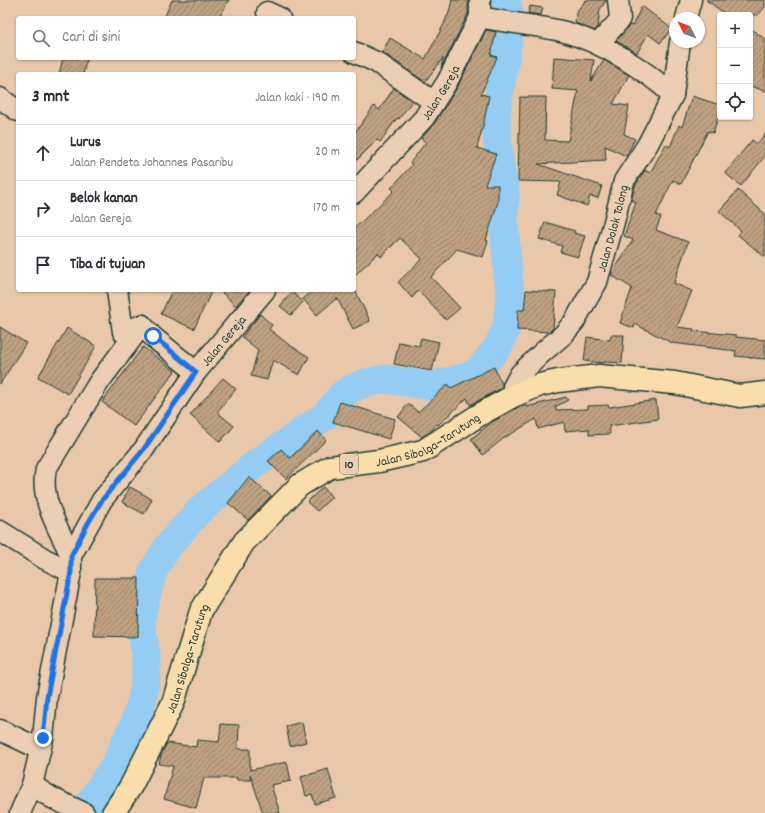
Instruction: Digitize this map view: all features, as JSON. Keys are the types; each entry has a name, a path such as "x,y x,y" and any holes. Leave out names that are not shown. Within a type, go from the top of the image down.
{"highway":[{"name":"Jalan Sibolga–Tarutung","path":"113,813 131,786 173,702 202,611 244,542 300,485 330,467 379,461 423,451 479,415 513,396 540,385 599,376 675,383 740,396 765,393"}],"street":[{"path":"598,44 620,18 618,0"},
{"path":"688,12 691,0"},
{"path":"483,12 525,24 564,32 598,44 650,74 673,95"},
{"name":"Jalan Gereja","path":"356,191 419,124 447,82 483,12"},
{"name":"Jalan Dolok Tolong","path":"513,396 513,388 520,374 544,351 563,336 574,322 597,282 624,181 648,144 673,95 679,48"},
{"path":"356,53 376,62 434,102"},
{"path":"0,98 16,110"},
{"path":"116,292 123,332 142,325"},
{"name":"Jalan Gereja","path":"20,813 32,785 43,738 47,697 71,564 102,500 144,449 196,372 263,292"},
{"path":"142,325 196,372"},
{"path":"71,564 45,495 43,481 46,469 99,382 142,325"},
{"path":"1,534 45,559 71,564"},
{"path":"0,730 40,749"},
{"path":"32,785 52,798 84,813"}],"building":[{"path":"172,0 229,0 220,16 165,16"},
{"path":"452,0 468,0 468,14 441,68 443,58 425,82 382,52 390,38 425,59 448,16"},
{"path":"586,0 607,0 600,9 598,27 595,31 575,23 576,12"},
{"path":"706,0 765,0 765,7 758,15 753,15 753,12 723,12"},
{"path":"530,6 543,8 541,15 528,13"},
{"path":"642,6 669,27 669,32 660,43 648,34 637,53 616,41 630,25 632,26"},
{"path":"486,30 496,32 491,55 497,57 481,94 489,96 477,148 496,154 485,185 498,185 498,202 486,240 488,241 483,257 457,249 431,277 460,308 446,320 418,291 412,298 398,282 422,259 400,238 381,257 378,253 356,274 356,227 394,191 391,188 412,165 410,163 426,142 421,139 434,124 457,88"},
{"path":"753,30 765,39 765,91 753,87"},
{"path":"554,57 594,60 591,81 604,60 629,75 613,104 629,106 624,134 635,139 626,156 605,146 606,160 538,164 602,186 598,198 590,196 587,206 557,195 561,182 518,181 520,97 546,97 545,140 568,141 578,91 552,89"},
{"path":"62,60 86,60 84,72 60,72"},
{"path":"394,88 412,101 399,119 397,118 380,142 377,140 356,161 356,131 374,106 379,110"},
{"path":"692,96 717,104 717,120 713,133 708,131 681,184 673,180 656,215 661,217 656,230 688,242 674,283 692,291 677,327 694,329 693,331 736,335 736,337 765,340 765,359 735,356 736,351 672,343 635,324 634,328 620,323 632,288 611,275 633,240 624,236 636,202 631,200 635,186 645,170 650,173 666,144 670,147 679,125 682,127"},
{"path":"765,134 765,156 741,186 725,173 752,140 757,144"},
{"path":"738,190 765,214 765,257 738,235 741,231 719,211"},
{"path":"545,222 575,231 574,233 585,236 578,257 560,252 562,246 539,239"},
{"path":"526,290 556,292 553,328 549,332 517,330 518,310 524,310"},
{"path":"171,292 211,292 194,329 161,314"},
{"path":"221,292 248,292 236,306"},
{"path":"292,292 303,302 291,315 280,306"},
{"path":"312,292 356,292 370,321 353,329 337,298 317,315 303,299"},
{"path":"260,314 272,325 269,329 288,344 309,357 299,375 273,360 267,380 251,376 258,350 242,337"},
{"path":"0,327 26,343 0,384"},
{"path":"67,328 96,346 68,394 38,377"},
{"path":"611,335 624,335 622,363 584,361 587,337 610,340"},
{"path":"421,338 439,342 432,371 394,364 399,342 419,346"},
{"path":"143,347 175,371 134,426 102,402"},
{"path":"494,367 502,384 502,388 470,405 467,398 430,432 422,437 398,417 408,404 418,412 448,384 451,388"},
{"path":"223,378 236,389 217,412 234,426 220,442 190,415"},
{"path":"566,397 568,400 555,407 556,410 588,409 588,406 608,405 609,407 656,400 658,419 609,426 610,434 589,435 589,429 565,431 564,422 538,429 536,419 504,438 483,455 471,439 492,422 518,407 524,405 526,407"},
{"path":"340,402 395,419 389,439 333,422"},
{"path":"318,431 326,440 286,479 268,461 281,449 290,458"},
{"path":"249,477 271,496 248,520 228,503"},
{"path":"130,487 152,499 144,514 122,502"},
{"path":"323,487 332,497 317,511 307,502"},
{"path":"95,578 139,578 138,637 94,636"},
{"path":"302,722 306,742 290,746 286,726"},
{"path":"221,724 239,725 238,749 250,749 250,770 287,762 291,781 271,785 280,813 263,813 250,774 251,780 237,780 237,778 204,778 196,808 164,799 173,766 159,764 161,755 167,743 196,747 197,740 219,742"},
{"path":"328,769 336,798 315,804 312,794 306,796 301,777"}],"waterway":[{"path":"83,813 115,765 135,722 142,700 146,677 146,655 141,623 143,607 153,571 168,546 199,511 254,465 325,416 344,393 351,389 365,383 386,379 430,386 465,378 479,370 498,347 507,326 510,296 504,223 505,193 499,163 496,112 511,22 506,0"}],"route":[{"path":"43,738 47,697 71,572 71,556 102,500 144,449 196,372 153,336"}]}
